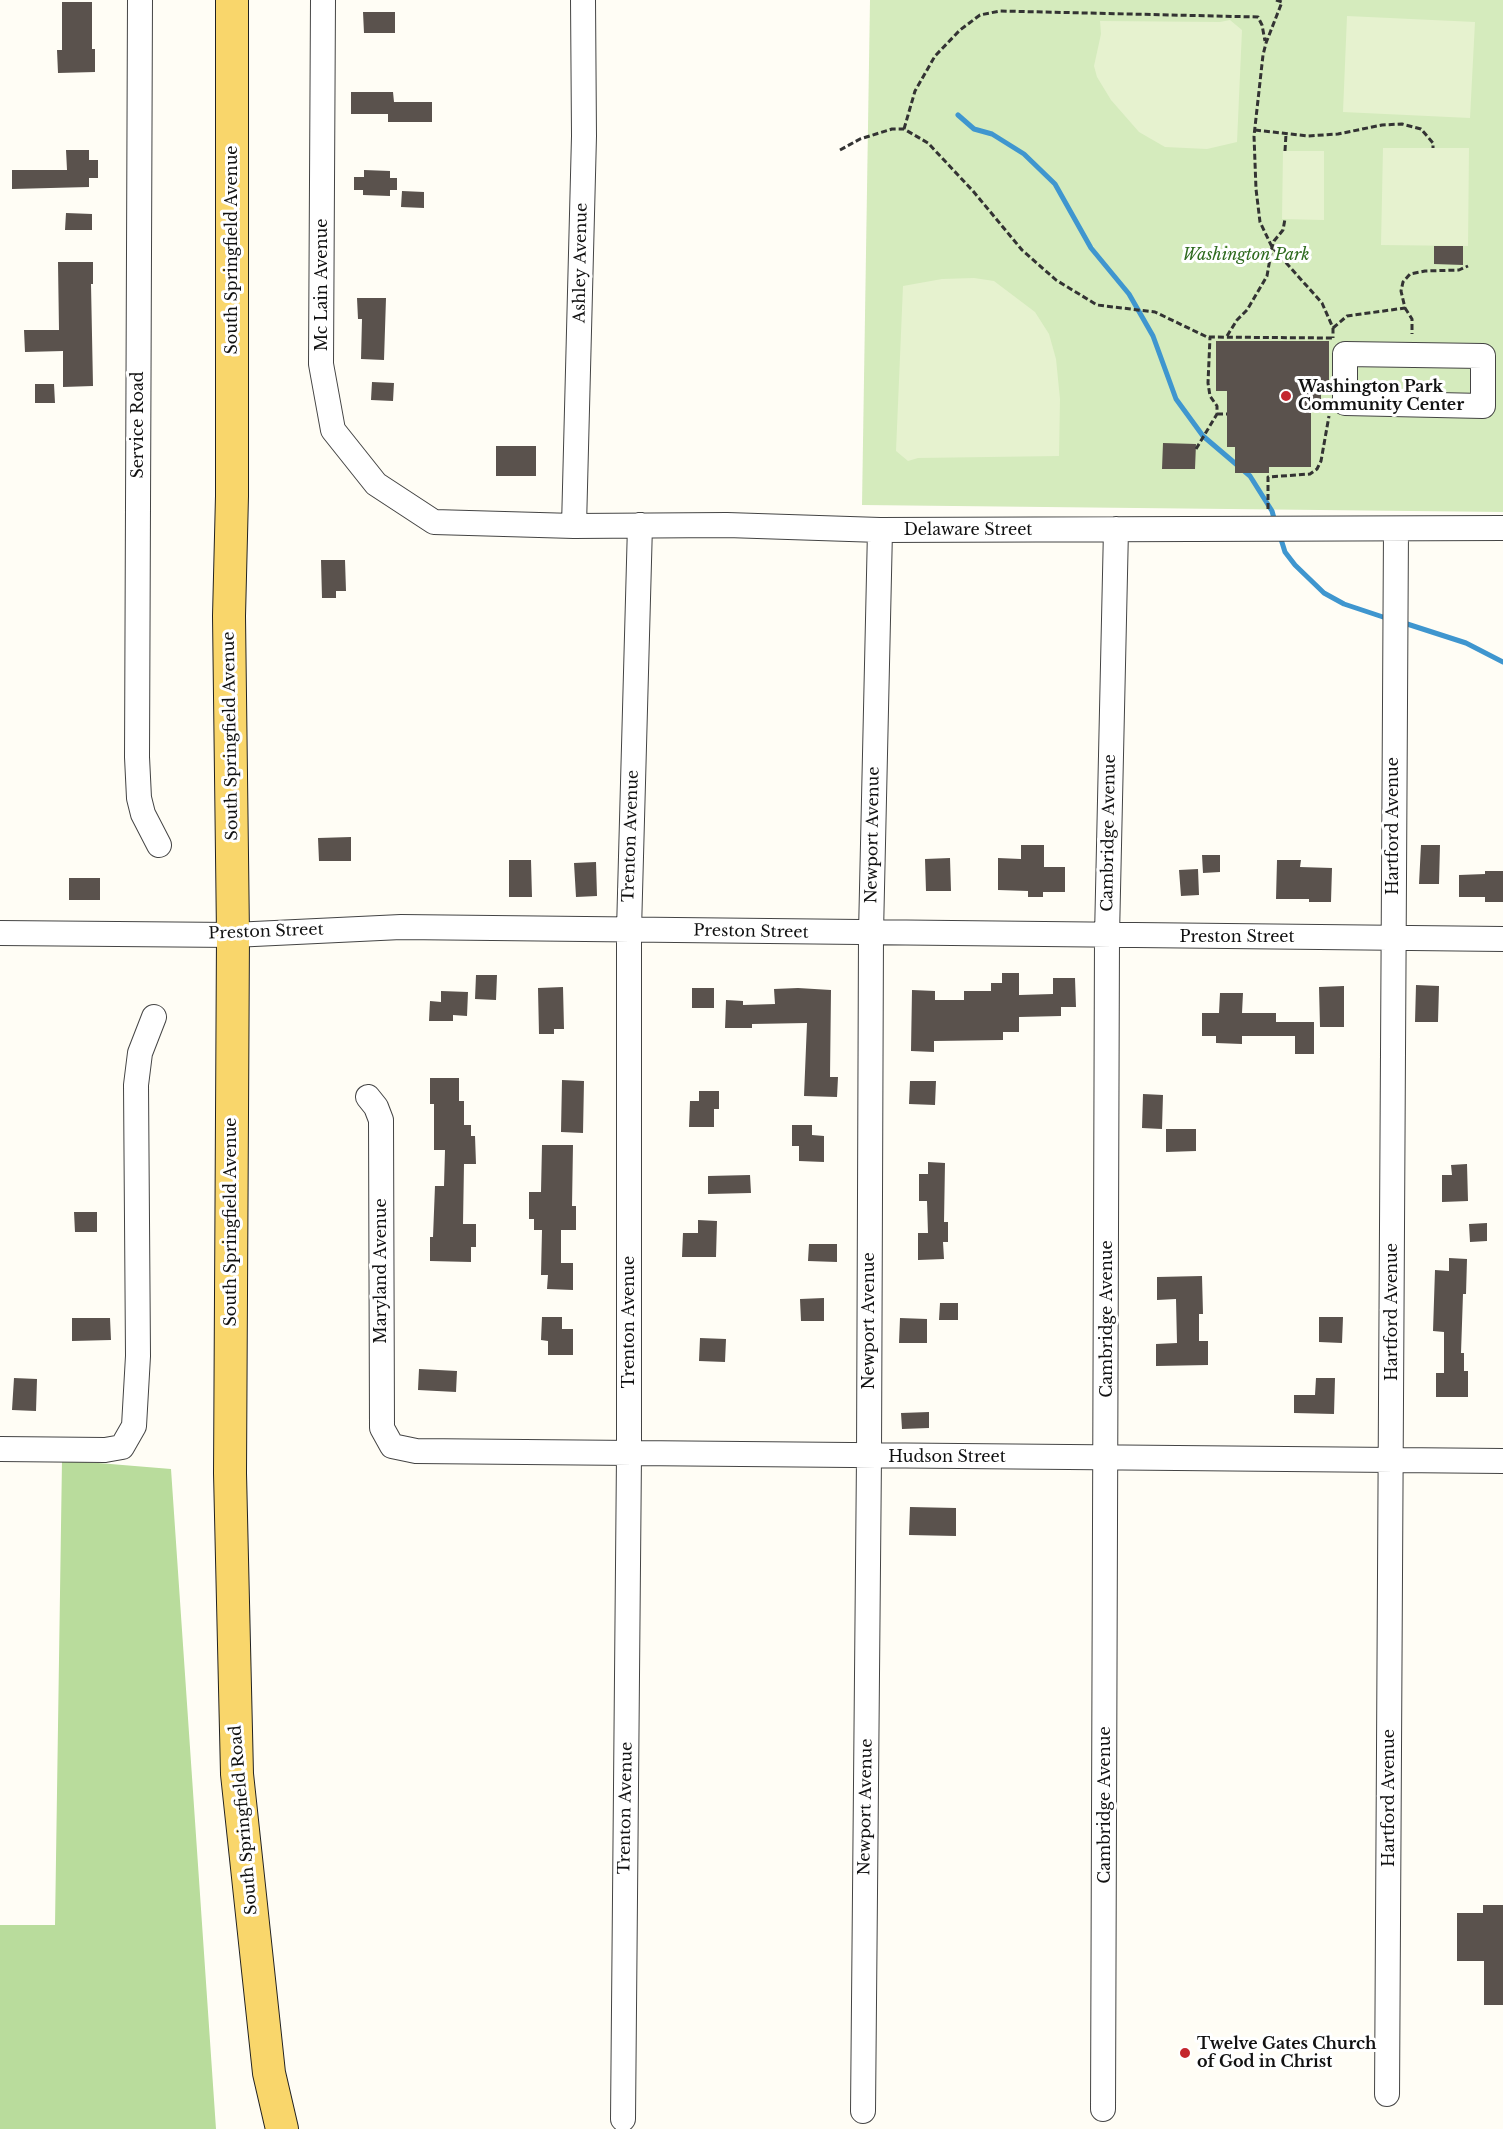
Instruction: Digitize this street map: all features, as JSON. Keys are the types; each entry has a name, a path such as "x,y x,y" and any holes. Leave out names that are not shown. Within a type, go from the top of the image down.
{"main road":[{"name":"South Springfield Avenue","path":"230,1473 233,935 229,616 232,496 232,0"},
{"name":"South Springfield Road","path":"230,1473 237,1774 269,2073 282,2129"}],"street":[{"name":"Service Road","path":"140,0 137,757 139,798 143,814 159,845"},
{"name":"Mc Lain Avenue","path":"324,0 321,364 333,429 376,484 434,522"},
{"name":"Ashley Avenue","path":"574,525 584,136 583,0"},
{"path":"1345,354 1484,356 1493,368 1483,406 1345,403 1345,354"},
{"name":"Delaware Street","path":"434,522 727,525 880,530 1503,528"},
{"name":"Trenton Avenue","path":"623,2119 629,1454 629,930 640,525"},
{"name":"Cambridge Avenue","path":"1103,2109 1107,936 1116,529"},
{"name":"Hartford Avenue","path":"1387,2094 1395,529"},
{"name":"Newport Avenue","path":"863,2111 869,1456 870,933 880,530"},
{"name":"Preston Street","path":"0,933 233,935 401,927 1503,939"},
{"path":"0,1449 105,1450 122,1447 134,1426 138,1356 136,1085 140,1053 154,1017"},
{"name":"Maryland Avenue","path":"368,1097 376,1107 381,1120 381,1428 392,1446"},
{"name":"Hudson Street","path":"392,1446 416,1451 629,1454 1503,1461"}],"path":[{"path":"1276,0 1282,2 1266,43 1255,130 1256,189 1260,222 1272,247 1322,303 1334,328 1333,348"},
{"path":"904,129 915,91 935,56 960,30 980,15 1000,11 1258,17 1266,43"},
{"path":"1255,130 1286,134 1338,134 1382,125 1402,124 1421,129 1433,143 1433,148"},
{"path":"840,150 870,135 892,129 904,129 928,143 973,191 1022,250 1056,280 1097,305 1155,312 1180,326 1210,337 1334,338"},
{"path":"1285,151 1286,134"},
{"path":"1227,336 1267,276 1272,247 1283,230 1285,219"},
{"path":"1412,355 1412,319 1405,308 1401,291 1403,282 1410,274 1459,270 1468,266"},
{"path":"1334,328 1347,316 1405,308"},
{"path":"1196,449 1217,414 1217,406 1210,396 1208,382 1210,337"},
{"path":"1268,502 1268,477 1310,474 1317,469 1321,461 1331,409"},
{"path":"1217,414 1227,414"}],"green space":[{"name":"Washington Park","path":"870,0 1503,0 1503,512 862,505"},
{"path":"1347,16 1475,22 1470,118 1343,112"},
{"path":"1230,20 1242,30 1237,142 1207,149 1165,147 1139,132 1111,100 1097,77 1094,66 1101,34 1100,21 1220,22"},
{"path":"1383,148 1469,148 1468,246 1381,245"},
{"path":"1283,151 1324,151 1324,220 1282,219"},
{"path":"974,278 994,281 1035,312 1049,334 1056,359 1060,399 1059,456 918,458 908,461 896,451 903,286 942,279"},
{"path":"62,1460 171,1469 216,2129 0,2129 0,1925 55,1925"}],"building":[{"path":"62,2 92,2 92,49 95,49 95,72 58,73 57,50 62,50"},
{"path":"363,12 395,12 395,33 364,33"},
{"path":"351,92 393,92 394,102 432,102 432,122 388,122 388,114 351,114"},
{"path":"66,150 89,150 89,160 98,160 98,178 89,178 89,187 12,189 12,170 67,170"},
{"path":"364,170 390,171 390,178 397,178 397,190 390,190 390,196 363,195 363,190 354,190 354,177 364,177"},
{"path":"402,191 424,192 424,208 401,207"},
{"path":"66,213 92,214 92,230 65,230"},
{"path":"1434,246 1463,246 1463,265 1434,264"},
{"path":"58,262 93,262 93,284 91,284 93,386 63,387 63,351 25,352 24,330 59,330"},
{"path":"357,298 386,298 384,360 361,359 362,319 358,319"},
{"path":"1216,341 1329,341 1329,391 1321,392 1321,411 1311,411 1311,467 1269,467 1269,473 1235,473 1235,447 1227,447 1227,391 1216,391"},
{"path":"372,382 394,383 393,401 371,400"},
{"path":"35,384 54,384 55,403 35,403"},
{"path":"1163,443 1196,444 1195,469 1162,469"},
{"path":"496,446 536,446 536,476 496,476"},
{"path":"321,560 345,560 346,591 336,591 336,598 322,598"},
{"path":"351,837 351,861 319,861 318,838"},
{"path":"1021,845 1044,845 1044,867 1065,867 1065,892 1043,892 1043,897 1028,897 1028,891 998,890 998,858 1021,859"},
{"path":"1421,845 1440,845 1439,884 1419,884"},
{"path":"1202,855 1220,855 1220,872 1203,873"},
{"path":"950,858 951,891 926,891 925,859"},
{"path":"509,860 531,860 532,897 509,897"},
{"path":"1277,860 1301,860 1300,867 1332,868 1331,902 1276,899"},
{"path":"596,862 597,896 576,897 574,863"},
{"path":"1198,869 1199,895 1181,896 1179,870"},
{"path":"1485,871 1503,871 1503,902 1485,902 1485,897 1459,897 1459,875 1485,874"},
{"path":"69,878 100,878 100,900 69,900"},
{"path":"1002,973 1019,973 1019,995 1053,994 1053,978 1075,978 1076,1007 1061,1007 1061,1016 1019,1017 1019,1032 1003,1032 1003,1040 934,1041 934,1052 911,1051 912,990 935,991 935,1000 964,1000 964,991 991,991 991,983 1002,983"},
{"path":"476,975 497,975 496,1000 475,999"},
{"path":"1416,985 1439,986 1438,1022 1415,1022"},
{"path":"1344,986 1344,1027 1320,1027 1319,987"},
{"path":"563,987 564,1029 554,1029 554,1034 539,1034 538,988"},
{"path":"692,988 714,988 714,1008 692,1008"},
{"path":"774,989 831,990 830,1077 838,1077 837,1097 804,1096 807,1023 752,1024 752,1028 725,1028 726,1000 743,1001 743,1005 775,1004"},
{"path":"441,991 468,992 467,1016 453,1015 453,1021 429,1021 430,1001 441,1002"},
{"path":"1220,993 1243,993 1242,1013 1276,1013 1276,1022 1314,1022 1314,1054 1295,1054 1295,1036 1242,1036 1242,1044 1216,1043 1216,1036 1202,1036 1202,1013 1219,1013"},
{"path":"430,1078 459,1078 459,1101 464,1101 464,1125 471,1125 471,1136 475,1136 476,1164 464,1164 463,1224 476,1224 476,1247 471,1247 471,1262 430,1261 435,1186 444,1186 445,1150 434,1150 434,1104 430,1104"},
{"path":"562,1080 584,1081 583,1133 561,1132"},
{"path":"910,1081 936,1081 935,1105 909,1104"},
{"path":"699,1091 719,1091 719,1109 714,1109 714,1127 689,1127 690,1101 699,1101"},
{"path":"1143,1094 1163,1095 1162,1129 1142,1128"},
{"path":"792,1125 812,1125 812,1135 824,1136 824,1162 799,1161 799,1146 792,1146"},
{"path":"1166,1129 1196,1129 1196,1151 1166,1152"},
{"path":"542,1145 573,1145 572,1206 576,1206 576,1230 561,1230 561,1263 573,1263 573,1290 547,1289 548,1275 541,1275 542,1230 534,1230 534,1219 529,1219 529,1192 541,1192"},
{"path":"928,1162 945,1163 944,1222 948,1222 948,1242 943,1242 944,1259 918,1260 918,1233 928,1233 927,1201 919,1201 919,1174 928,1174"},
{"path":"1467,1164 1468,1201 1442,1202 1442,1175 1452,1175 1451,1165"},
{"path":"750,1175 751,1193 708,1194 708,1176"},
{"path":"74,1212 97,1212 97,1232 75,1232"},
{"path":"698,1220 717,1221 716,1257 682,1257 683,1233 698,1233"},
{"path":"1487,1223 1487,1241 1470,1242 1469,1224"},
{"path":"809,1244 837,1244 837,1262 808,1261"},
{"path":"1449,1258 1467,1259 1461,1353 1464,1353 1464,1371 1468,1371 1468,1397 1436,1397 1436,1373 1444,1373 1444,1332 1433,1331 1435,1270 1449,1271"},
{"path":"1202,1276 1203,1314 1199,1314 1199,1341 1208,1341 1208,1365 1156,1366 1156,1344 1177,1343 1176,1299 1157,1300 1157,1277"},
{"path":"824,1298 824,1321 801,1321 800,1299"},
{"path":"940,1303 958,1303 958,1320 939,1320"},
{"path":"542,1317 562,1317 562,1329 573,1329 573,1355 548,1355 548,1341 541,1340"},
{"path":"1319,1317 1343,1317 1342,1343 1319,1342"},
{"path":"72,1318 110,1318 111,1340 72,1341"},
{"path":"900,1318 927,1319 927,1343 899,1343"},
{"path":"700,1338 726,1339 725,1362 699,1361"},
{"path":"419,1369 457,1371 456,1392 418,1390"},
{"path":"14,1378 37,1379 36,1411 12,1410"},
{"path":"1316,1378 1335,1378 1334,1414 1294,1413 1294,1395 1315,1395"},
{"path":"929,1412 929,1428 902,1429 901,1413"},
{"path":"910,1507 956,1508 956,1536 909,1535"},
{"path":"1483,1905 1503,1905 1503,2005 1484,2005 1484,1961 1457,1961 1457,1913 1483,1913"}],"waterway":[{"path":"958,115 974,129 992,134 1024,154 1055,184 1091,248 1129,294 1153,336 1176,399 1203,436 1250,476 1272,511 1275,522"},
{"path":"1280,536 1285,552 1295,565 1324,593 1344,604 1389,619"},
{"path":"1401,622 1466,643 1503,662"}],"place":[{"name":"Washington Park Community Center","path":"1286,396"},
{"name":"Twelve Gates Church of God in Christ","path":"1185,2053"}]}
